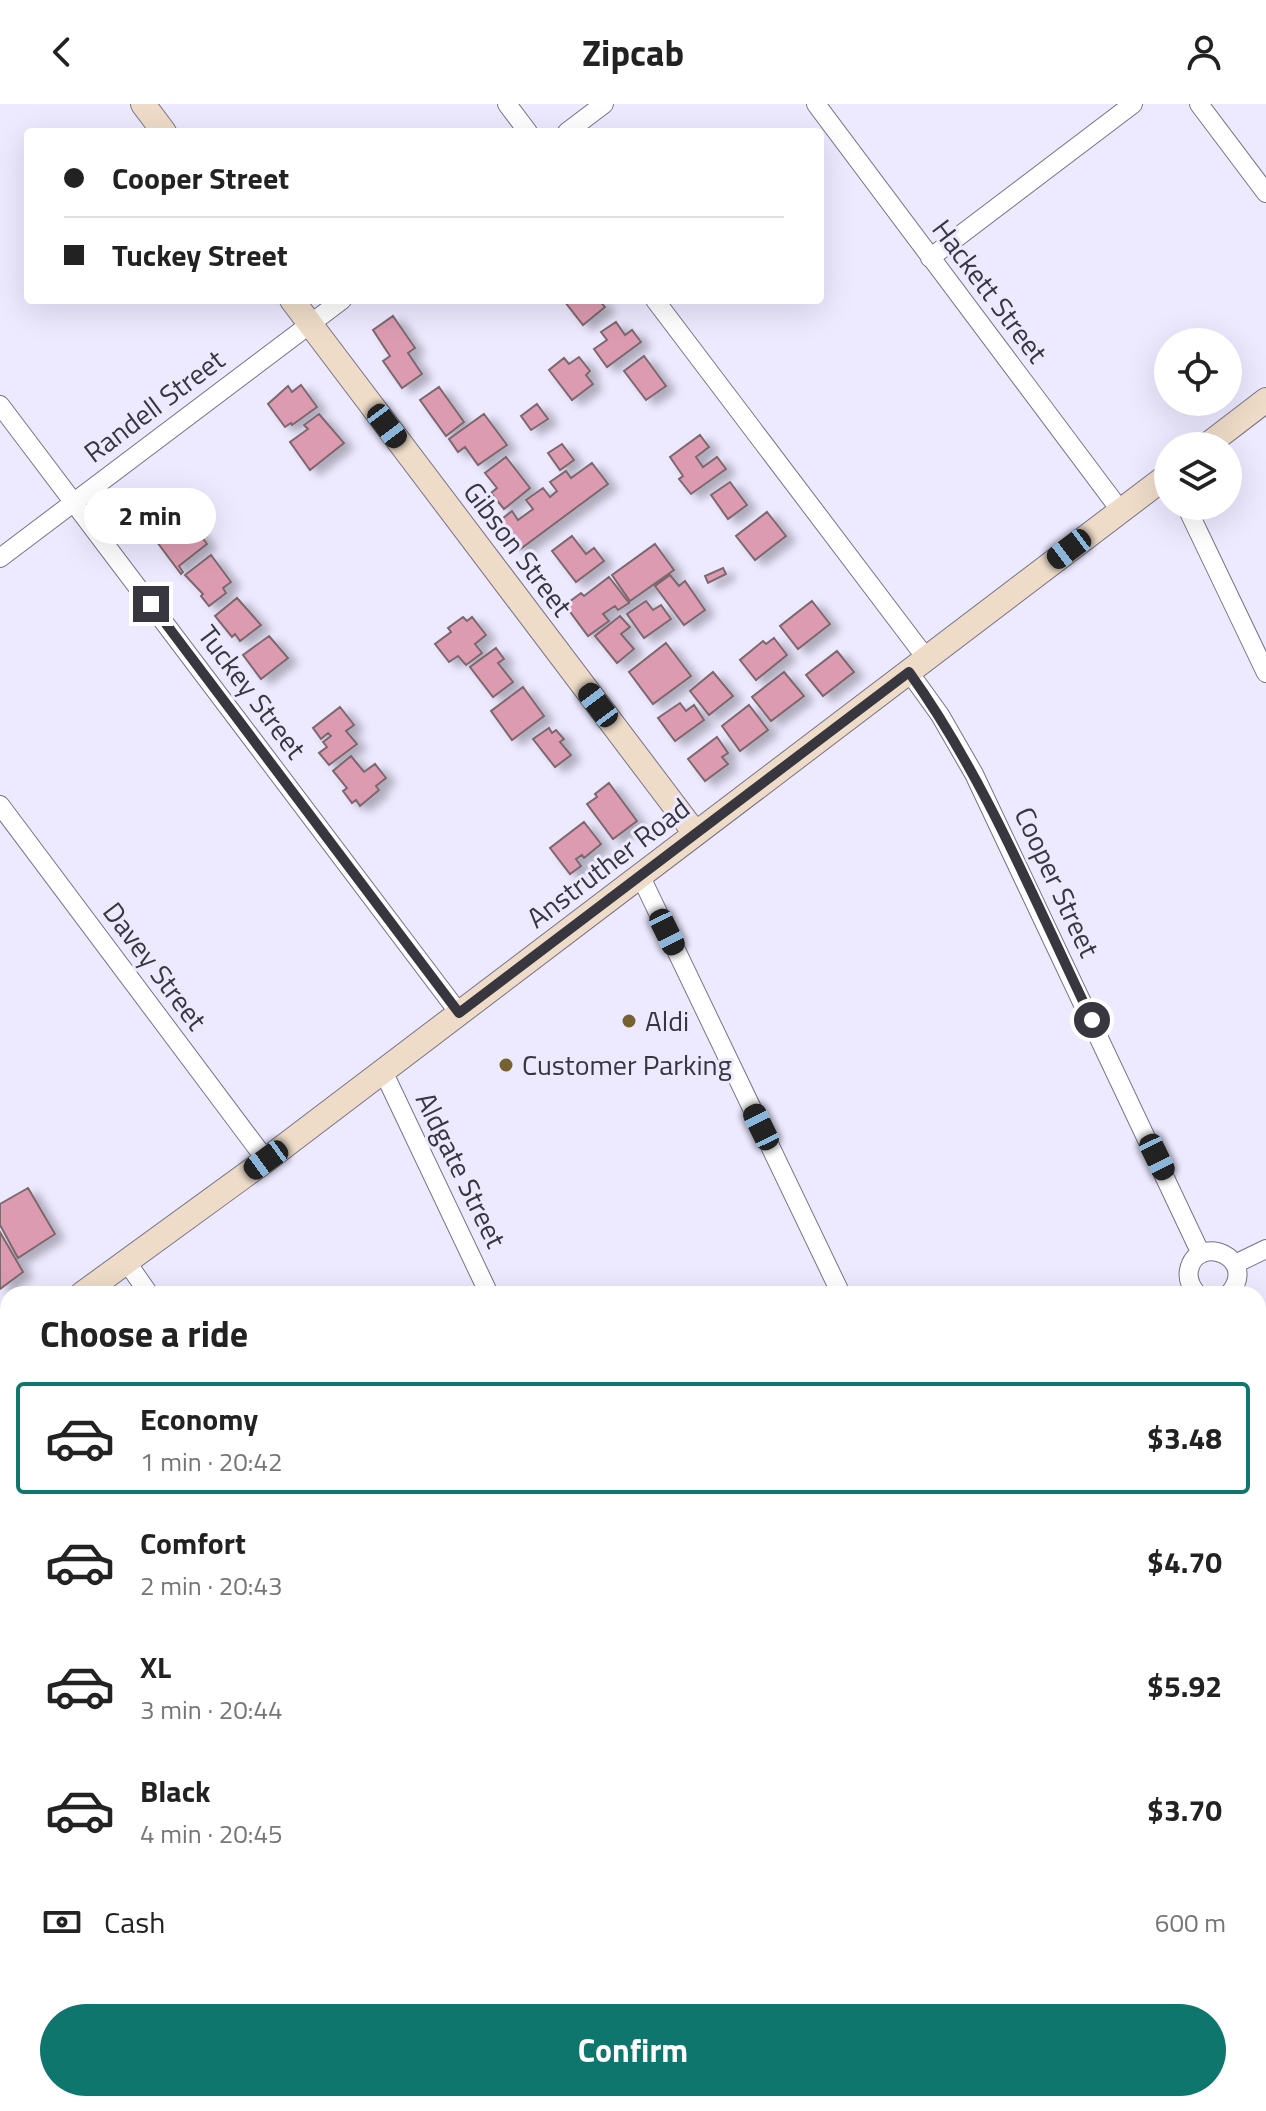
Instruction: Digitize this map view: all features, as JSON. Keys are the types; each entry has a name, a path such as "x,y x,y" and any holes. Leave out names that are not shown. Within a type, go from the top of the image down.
{"main road":[{"path":"143,104 161,128"},
{"name":"Gibson Street","path":"295,304 695,833"},
{"path":"1224,432 1266,400"},
{"name":"Anstruther Road","path":"93,1286 266,1160 1154,485"}],"street":[{"path":"507,104 525,128"},
{"path":"572,128 604,104"},
{"name":"Hackett Street","path":"816,104 1120,510"},
{"path":"930,258 1133,104"},
{"path":"1199,104 1266,193"},
{"name":"Randell Street","path":"0,558 337,304"},
{"name":"Cooper Street","path":"658,304 918,665 940,715 974,774 1201,1254"},
{"name":"Tuckey Street","path":"0,405 459,1013"},
{"path":"1193,520 1266,673"},
{"name":"Davey Street","path":"0,805 266,1160"},
{"path":"640,875 837,1286"},
{"name":"Aldgate Street","path":"383,1071 485,1286"},
{"path":"1235,1264 1266,1249"},
{"path":"1188,1286 1189,1272 1195,1259 1201,1254 1216,1251 1224,1253 1235,1264 1237,1280 1234,1286"},
{"path":"126,1261 143,1286"}],"building":[{"path":"567,304 602,304 605,307 583,325"},
{"path":"393,316 415,348 408,353 422,374 402,388 383,361 390,356 373,330"},
{"path":"616,322 625,335 632,330 641,342 607,367 594,349 607,340 601,332"},
{"path":"644,356 666,386 646,400 624,371"},
{"path":"579,357 590,371 586,375 593,384 572,400 549,370 564,358 569,364"},
{"path":"301,385 317,407 285,427 268,404 288,386 292,392"},
{"path":"439,387 464,422 446,436 420,400"},
{"path":"537,404 548,419 531,430 521,416"},
{"path":"319,414 344,443 310,470 290,442 308,429 304,425"},
{"path":"484,414 507,445 478,465 465,447 458,452 449,439"},
{"path":"700,435 709,447 696,457 703,467 717,457 726,469 691,494 679,479 683,476 670,457"},
{"path":"562,444 574,460 560,470 548,453"},
{"path":"506,457 530,488 504,509 491,493 497,488 485,473"},
{"path":"592,463 608,484 519,550 498,522 512,511 518,520 533,509 526,500 543,488 550,497 557,491 550,482 566,471 571,478"},
{"path":"730,482 747,505 728,519 711,495"},
{"path":"767,512 786,536 755,560 736,536"},
{"path":"193,525 207,544 179,566 183,572 181,574 157,542 176,528 181,534"},
{"path":"572,536 586,554 594,548 604,561 576,582 552,551"},
{"path":"655,544 674,570 630,601 612,575"},
{"path":"211,555 231,582 223,588 226,593 209,606 201,596 203,594 185,575"},
{"path":"723,568 726,574 708,583 705,576"},
{"path":"670,575 679,586 685,581 705,610 684,625 655,586"},
{"path":"609,577 629,603 618,610 615,606 603,614 609,621 588,636 565,605 581,593 584,596"},
{"path":"237,598 261,625 240,641 235,634 232,637 215,616"},
{"path":"646,601 653,610 661,605 671,619 644,638 627,614"},
{"path":"812,601 830,624 798,649 780,626"},
{"path":"620,616 630,627 621,634 634,649 617,663 595,636"},
{"path":"463,617 467,621 472,617 486,635 475,644 482,653 466,665 458,656 449,662 435,644 451,632 448,628"},
{"path":"269,636 288,658 261,679 243,655"},
{"path":"774,638 787,655 756,680 740,660 763,641 766,644"},
{"path":"666,643 691,676 653,704 629,672"},
{"path":"496,648 504,659 498,663 513,682 493,697 470,667"},
{"path":"837,651 854,672 823,696 806,675"},
{"path":"713,672 733,696 709,715 690,691"},
{"path":"784,672 804,696 771,721 752,697"},
{"path":"523,687 544,716 512,740 491,711"},
{"path":"680,703 686,711 694,705 704,720 675,741 658,718"},
{"path":"749,705 768,730 740,751 722,726"},
{"path":"340,707 354,725 346,731 357,744 329,765 319,753 327,747 323,742 331,736 328,733 321,739 313,728"},
{"path":"549,728 552,733 556,730 564,739 560,742 571,755 555,767 533,739"},
{"path":"717,737 728,753 722,757 728,764 705,781 688,759"},
{"path":"351,756 364,772 375,764 386,778 376,786 379,790 360,806 356,800 352,803 343,791 347,788 333,771"},
{"path":"609,783 637,821 613,839 587,804"},
{"path":"584,822 601,844 584,858 582,855 576,859 581,866 570,874 550,848"},
{"path":"28,1188 55,1234 18,1258 0,1225 0,1204"},
{"path":"0,1232 23,1272 0,1286"}],"place":[{"name":"Aldi","path":"629,1021"},
{"name":"Customer Parking","path":"506,1065"}],"route":[{"path":"151,604 459,1013 909,672 940,715 974,774 1092,1020"}]}
